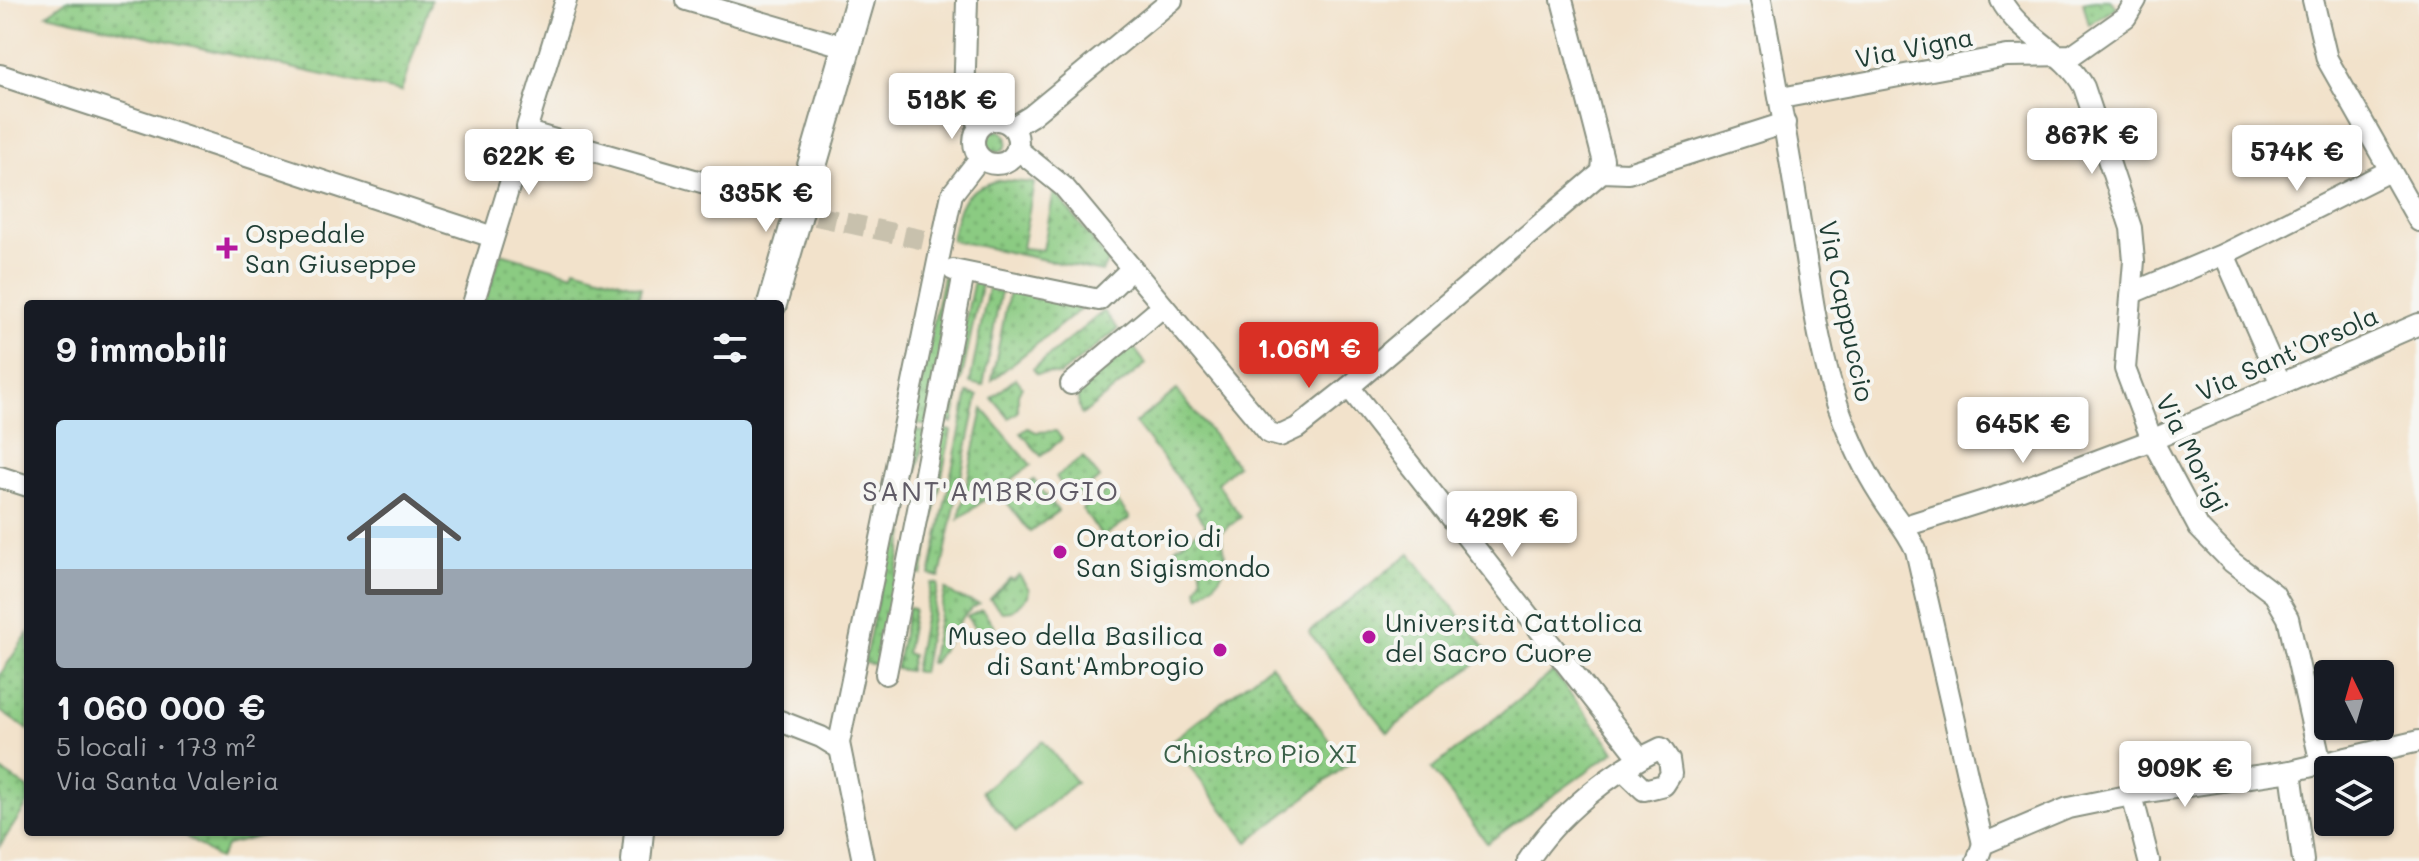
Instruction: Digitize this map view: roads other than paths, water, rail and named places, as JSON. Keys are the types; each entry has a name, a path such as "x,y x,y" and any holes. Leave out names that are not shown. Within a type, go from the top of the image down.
{"street":[{"path":"566,0 527,127 531,133 799,210"},
{"path":"686,0 846,47"},
{"path":"773,300 860,0"},
{"path":"967,0 964,101 981,125"},
{"path":"1013,127 1031,116 1172,0"},
{"path":"1562,0 1603,159 1602,172"},
{"name":"Via Cappuccio","path":"1761,0 1829,377 1838,407 1867,472 1905,526 1916,550 1980,853"},
{"name":"Via Morigi","path":"2001,0 2015,18 2077,74 2084,87 2124,204 2132,239 2132,293 2125,369 2152,440 2199,528 2216,547 2274,594 2288,618 2319,756"},
{"path":"2057,55 2072,55 2126,17 2136,0"},
{"path":"2313,0 2327,59 2389,171 2417,214"},
{"name":"Via Vigna","path":"1781,98 2007,56 2057,55"},
{"path":"0,75 493,237"},
{"path":"1001,120 1013,127 1018,141 1010,159 998,164 980,158 973,145 976,131 981,125 987,121 1001,120"},
{"path":"1017,149 1064,187 1269,433 1280,436 1297,428 1349,387 1602,172 1628,173 1785,123"},
{"path":"474,300 524,138 531,133"},
{"path":"863,861 839,748 952,194 980,158"},
{"path":"2132,293 2224,254 2389,171"},
{"path":"2224,254 2281,384"},
{"path":"937,267 1099,300 1125,275"},
{"path":"886,674 964,273"},
{"path":"1071,384 1154,314"},
{"name":"Via Sant'Orsola","path":"1905,526 2022,489 2152,440 2419,324"},
{"path":"1349,387 1632,764 1556,822 1528,861"},
{"path":"0,477 24,485"},
{"path":"784,723 821,737 839,748"},
{"path":"2354,756 2413,742"},
{"path":"1980,853 2068,808 2314,766"},
{"path":"2291,771 2303,861"},
{"path":"2132,795 2149,861"},
{"path":"636,861 639,836"}],"tunnel":[{"path":"816,216 942,244"}],"place":[{"name":"Ospedale San Giuseppe","path":"227,248"},
{"name":"Oratorio di San Sigismondo","path":"1060,552"},
{"name":"Università Cattolica del Sacro Cuore","path":"1369,637"},
{"name":"Museo della Basilica di Sant'Ambrogio","path":"1220,650"}],"district":[{"name":"SANT'AMBROGIO","path":"991,490"}],"park label":[{"name":"Chiostro Pio XI","path":"1260,753"}]}
